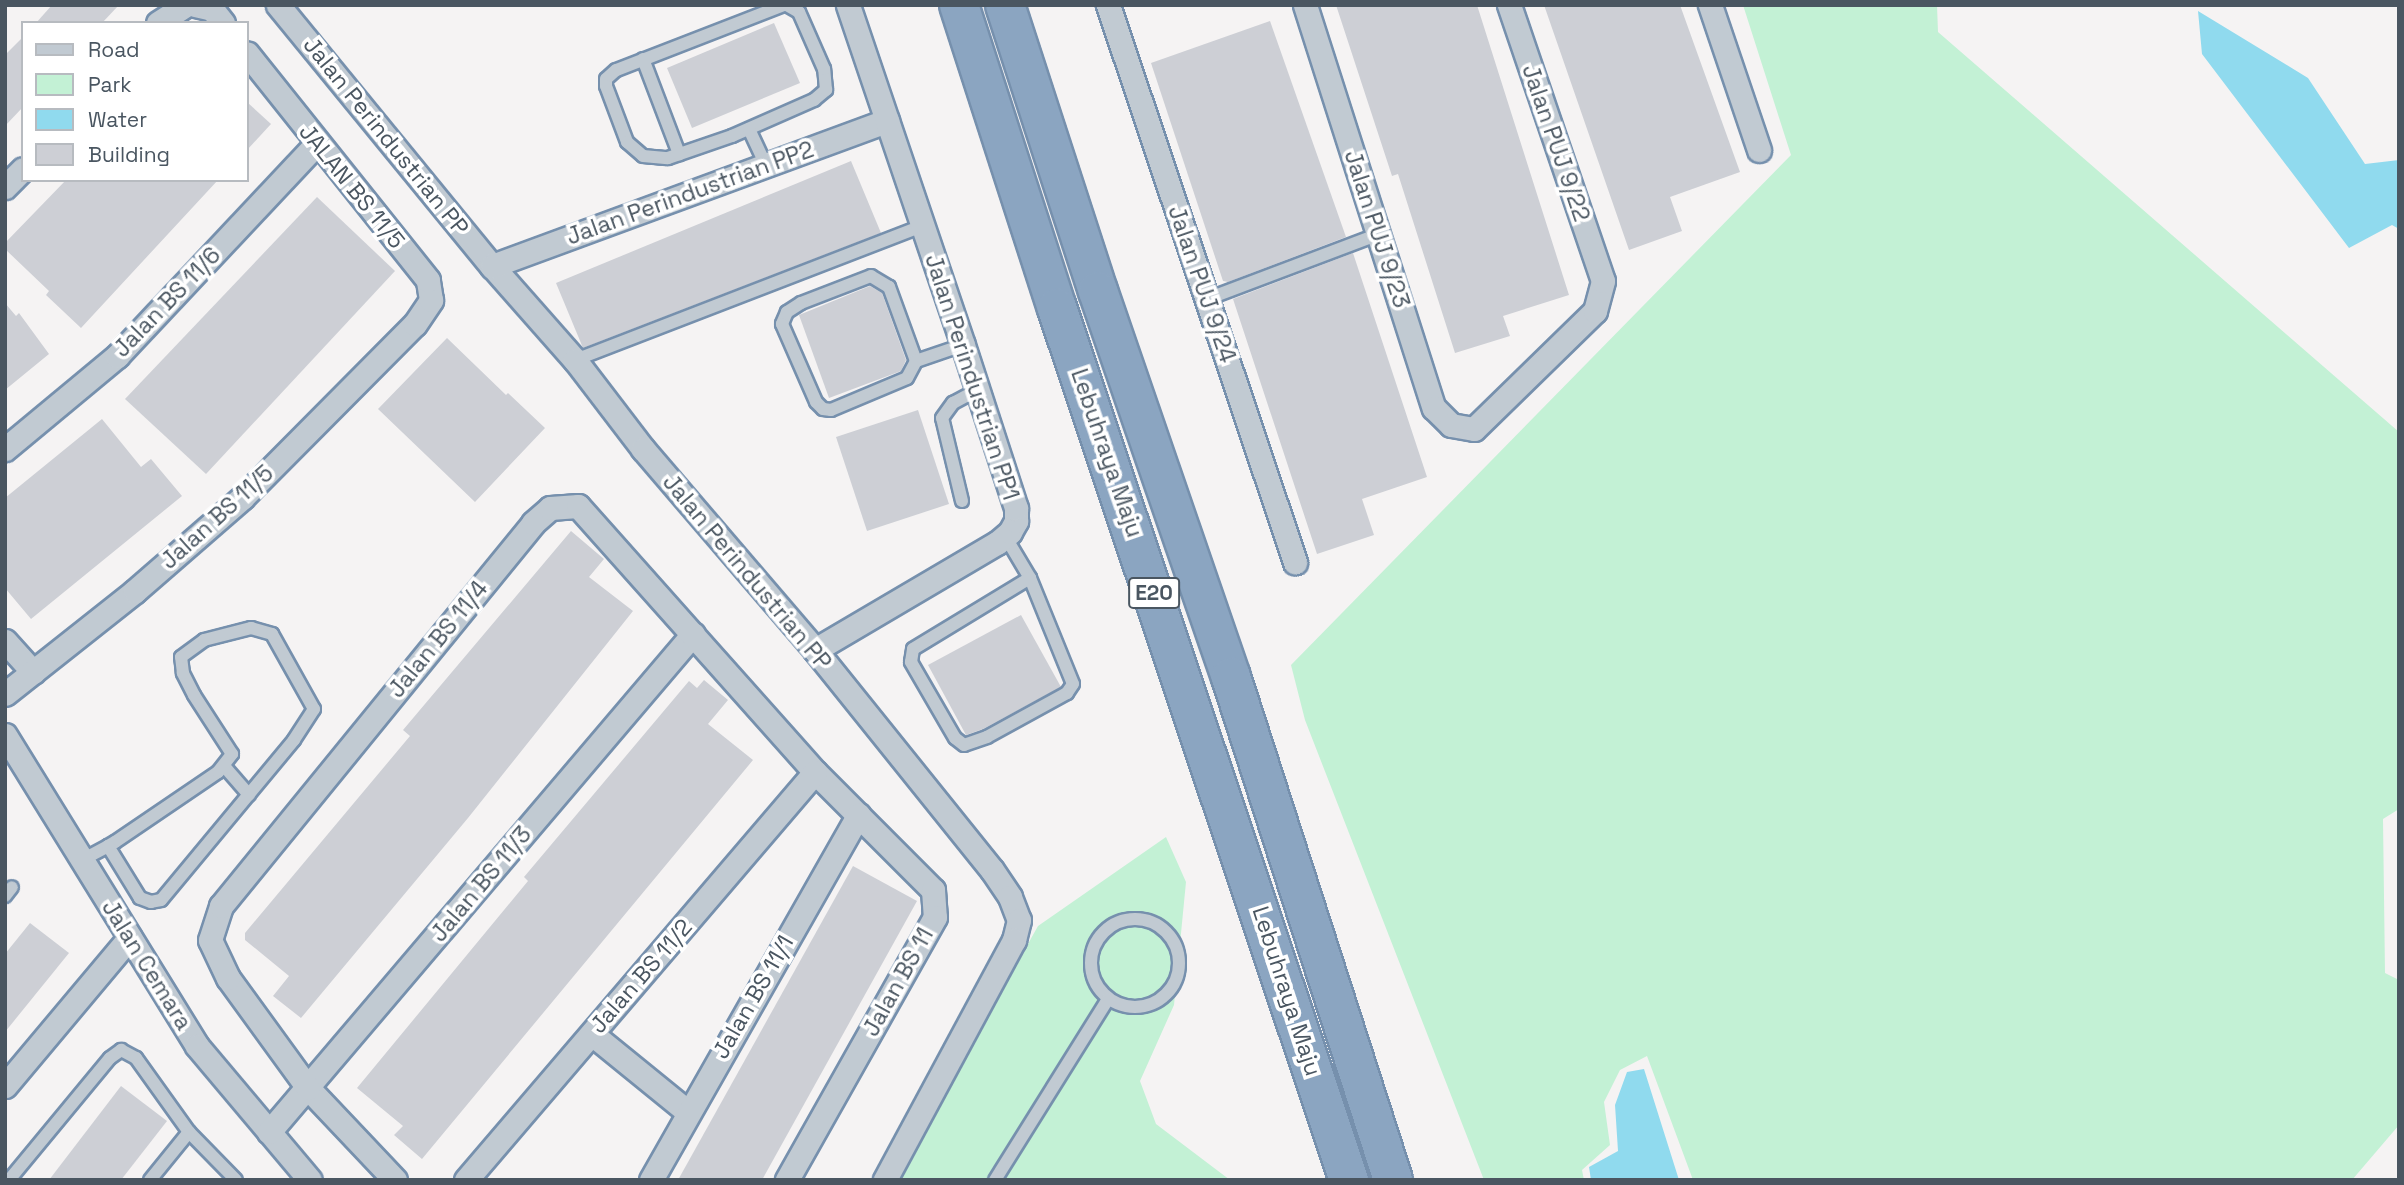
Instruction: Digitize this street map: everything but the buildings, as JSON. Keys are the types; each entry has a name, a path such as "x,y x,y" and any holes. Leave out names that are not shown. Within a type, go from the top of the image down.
{"highway":[{"name":"Lebuhraya Maju","path":"959,5 1057,308 1349,1180"},
{"name":"Lebuhraya Maju","path":"1005,5 1098,291 1231,677 1393,1180"}],"street":[{"path":"161,21 186,5"},
{"path":"195,5 212,9 221,21"},
{"name":"Jalan Perindustrian PP","path":"278,5 492,266 575,360 643,449 815,650 992,870 1010,897 1019,920 1014,940 885,1180"},
{"name":"Jalan Perindustrian PP1","path":"815,650 1005,536 1016,521 1016,508 963,345 848,5"},
{"name":"Jalan PUJ 9/24","path":"1108,5 1295,562"},
{"name":"Jalan PUJ 9/23","path":"1305,5 1434,408 1451,425 1474,429"},
{"name":"Jalan PUJ 9/22","path":"1474,429 1595,311 1603,281 1509,5"},
{"path":"1710,5 1759,150"},
{"name":"JALAN BS 11/5","path":"248,54 428,280 431,300 415,324"},
{"name":"Jalan Perindustrian PP2","path":"492,266 887,121"},
{"name":"Jalan BS 11/6","path":"5,449 117,356 317,143"},
{"path":"5,187 21,171"},
{"name":"Jalan BS 11/5","path":"5,694 135,591 242,498 415,324"},
{"name":"Jalan BS 11/4","path":"308,1088 228,978 210,940 221,906 533,523 550,508 578,506 815,772"},
{"name":"Jalan BS 11/3","path":"269,1132 693,635"},
{"path":"5,641 33,671"},
{"name":"Jalan Cemara","path":"5,735 197,1046 310,1180"},
{"name":"Jalan BS 11","path":"787,1180 935,917 933,890 815,772"},
{"name":"Jalan BS 11/2","path":"467,1180 815,772"},
{"name":"Jalan BS 11/1","path":"651,1180 858,815"},
{"path":"5,1086 130,937"},
{"path":"592,1034 688,1112"},
{"path":"308,1088 395,1180"}],"lane":[{"path":"786,5 799,12 824,69 826,90 799,109 679,154 656,159 643,156 627,142 606,79 616,70 643,59 786,5"},
{"path":"643,59 679,154"},
{"path":"749,129 766,164"},
{"path":"575,360 923,226"},
{"path":"1207,299 1379,234"},
{"path":"916,361 889,287 871,275 801,303 787,312 782,324 816,402 822,408 831,410 907,378 916,361 963,345"},
{"path":"962,500 942,418 953,403 977,390"},
{"path":"1005,536 1030,578 1073,684 1067,693 998,731 964,745 955,738 911,662 913,649 1030,578"},
{"path":"82,860 108,846 224,766 232,754 194,695 183,673 181,657 204,640 251,628 272,635 314,709 249,796 161,900 151,902 140,898 108,846"},
{"path":"224,766 249,796"},
{"path":"1136,919 1154,923 1168,935 1177,951 1179,969 1172,986 1160,1000 1143,1007 1124,1006 1108,999 1096,985 1090,967 1093,949 1102,933 1118,923 1136,919"},
{"path":"995,1180 1108,999"},
{"path":"9,1180 110,1058 121,1050 136,1058 189,1132 236,1180"},
{"path":"150,1180 189,1132"}],"green space":[{"path":"1743,5 1937,5 1938,32 2399,432 2399,809 2383,819 2385,973 2399,980 2399,1125 2352,1180 1693,1180 1647,1056 1620,1070 1604,1102 1610,1145 1582,1170 1584,1180 1484,1180 1305,720 1291,665 1791,155"},
{"path":"1166,837 1186,882 1174,1005 1140,1081 1156,1124 1230,1180 896,1180 1038,926"}],"water":[{"path":"2198,11 2308,78 2365,164 2399,160 2399,229 2392,225 2349,248 2202,54"},
{"path":"1644,1069 1679,1180 1591,1180 1589,1167 1618,1151 1615,1105 1627,1072"}]}
